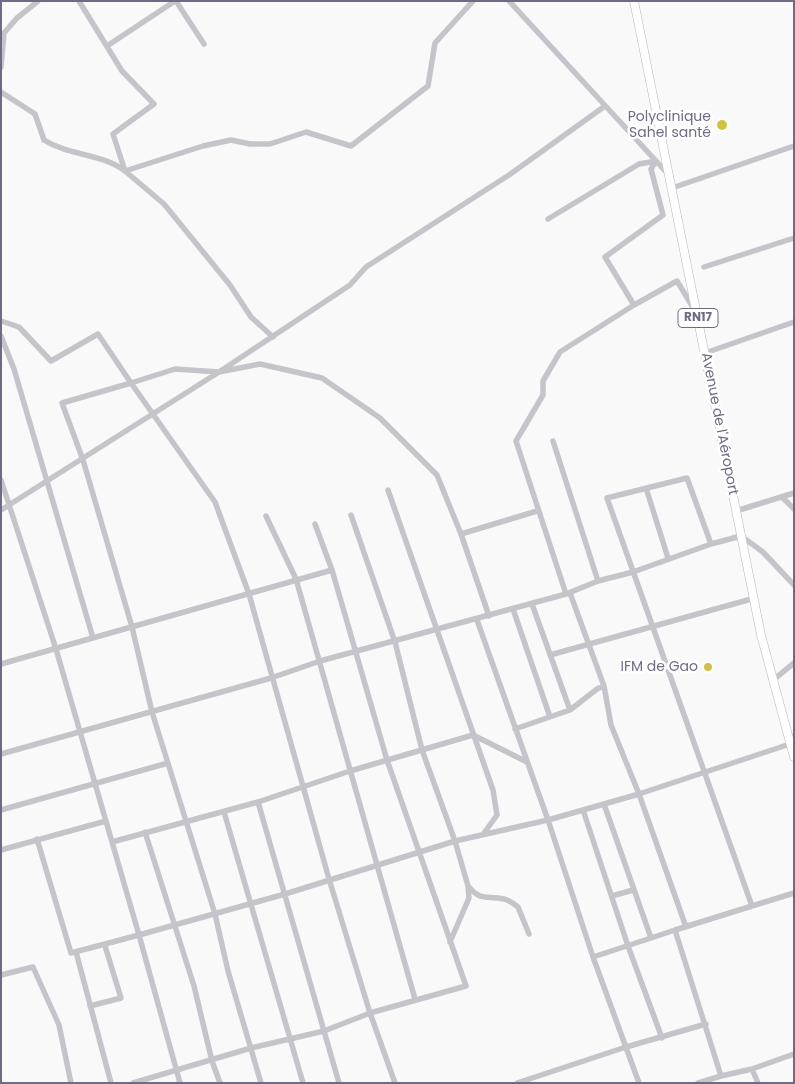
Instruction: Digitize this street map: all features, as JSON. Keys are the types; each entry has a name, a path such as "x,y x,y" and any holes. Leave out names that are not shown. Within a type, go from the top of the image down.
{"main road":[{"name":"Avenue de l'Aéroport","path":"634,1 741,536 772,681 794,757"}],"street":[{"path":"1,67 4,33 17,18 38,1"},
{"path":"80,1 122,71 154,104 113,134 125,171"},
{"path":"107,46 175,1 204,44"},
{"path":"125,171 203,146 232,140 250,144 270,144 306,132 351,146 428,86 435,44 474,1"},
{"path":"508,1 669,175"},
{"path":"1,92 35,114 44,140 58,149 113,162 164,204 230,285 251,317 273,337"},
{"path":"1,510 82,460 152,412 273,337 350,285 366,267 509,175 605,106"},
{"path":"672,188 794,146"},
{"path":"548,218 639,164 656,160"},
{"path":"634,306 605,257 663,215 651,169 656,160"},
{"path":"704,267 794,238"},
{"path":"686,927 639,794 611,725 604,686 537,510 516,441 543,395 542,382 560,352 677,281 697,314"},
{"path":"1,321 19,327 51,361 98,334 215,502 249,594 271,678 330,879 370,1013 394,1083"},
{"path":"704,352 794,322"},
{"path":"1,336 14,369 93,638"},
{"path":"262,1083 228,971 215,914 152,712 132,627 82,460 62,403 175,369 219,372 260,364 322,378 380,418 437,475 461,534 489,616"},
{"path":"553,441 598,581"},
{"path":"711,544 687,478 607,498 655,628 752,906"},
{"path":"1,480 56,648 96,782 180,1083"},
{"path":"646,488 668,558"},
{"path":"388,490 490,779 496,816 484,834"},
{"path":"736,511 794,493"},
{"path":"782,497 794,509"},
{"path":"461,534 537,510"},
{"path":"351,515 395,642 422,750 455,841 468,886 469,898 450,942"},
{"path":"266,516 296,579 415,999"},
{"path":"133,1083 251,1048 324,1031 370,1013 466,986 387,760 354,653 332,570 315,524"},
{"path":"1,754 271,678 320,661 568,594 598,581 633,572 668,558 741,536 763,552 792,581"},
{"path":"1,664 332,570"},
{"path":"550,655 655,628 755,598"},
{"path":"532,604 570,710"},
{"path":"513,609 550,717"},
{"path":"477,620 548,820 593,957 639,1083"},
{"path":"772,681 794,664"},
{"path":"515,729 570,710 597,689 604,686"},
{"path":"112,842 258,802 350,771 473,735 527,762"},
{"path":"37,839 71,953 105,946 251,904 455,841 548,820 639,794 790,744 794,736"},
{"path":"1,810 168,763"},
{"path":"258,802 339,1083"},
{"path":"604,804 651,938"},
{"path":"583,810 628,946 662,1038"},
{"path":"224,812 303,1083"},
{"path":"1,850 106,821"},
{"path":"145,832 176,925 194,986 212,1061 220,1083"},
{"path":"468,886 475,895 485,899 505,899 518,907 529,934"},
{"path":"612,896 633,890"},
{"path":"593,957 794,893"},
{"path":"675,930 722,1076 718,1083"},
{"path":"90,1006 121,998 105,946"},
{"path":"76,952 111,1083"},
{"path":"1,975 33,967 58,1025 71,1083"},
{"path":"517,1083 536,1080 626,1047 706,1024"},
{"path":"698,1083 752,1069 794,1054"},
{"path":"752,1069 758,1083"}],"place":[{"name":"Polyclinique Sahel santé","path":"722,125"},
{"name":"IFM de Gao","path":"708,667"}]}
